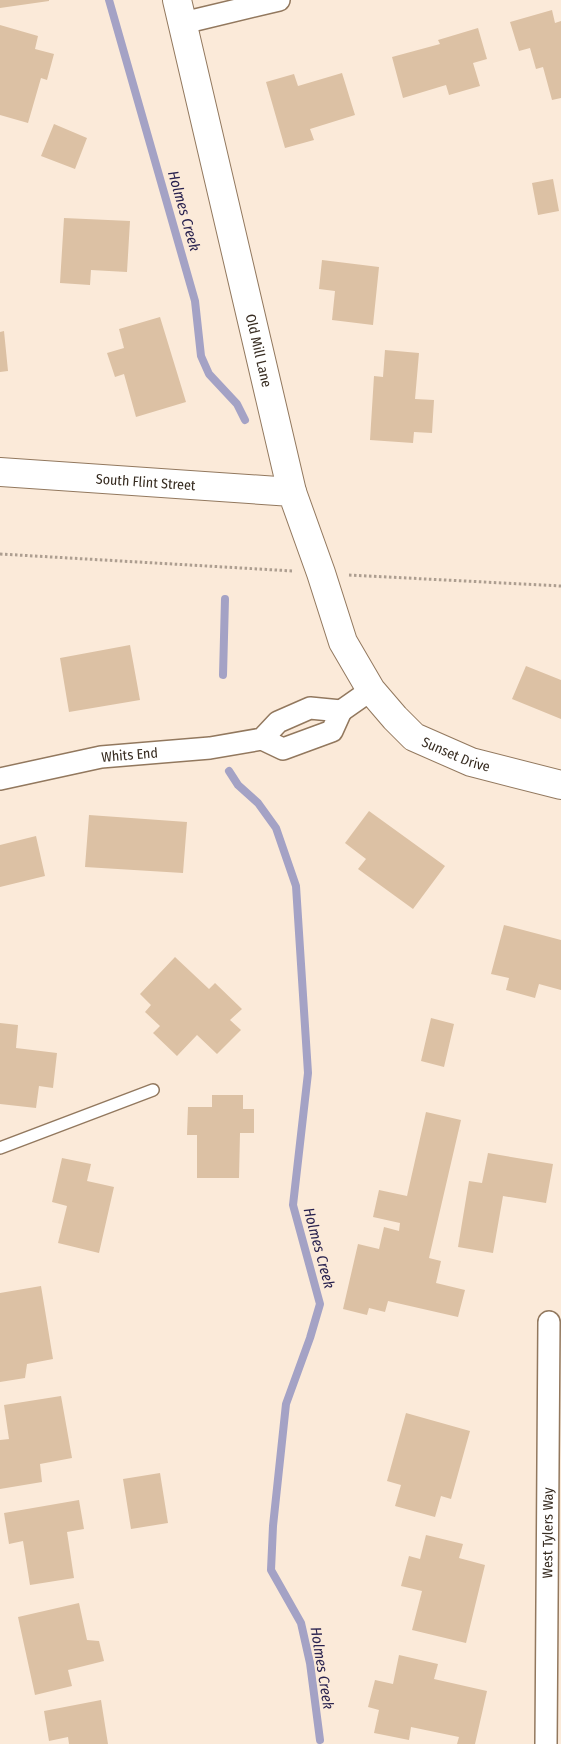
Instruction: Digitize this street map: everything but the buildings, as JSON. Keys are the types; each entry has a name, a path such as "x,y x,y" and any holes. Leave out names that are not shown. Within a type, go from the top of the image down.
{"main road":[{"name":"Old Mill Lane","path":"180,12 292,492 343,642 371,690"},
{"name":"South Flint Street","path":"0,472 292,492"},
{"name":"Sunset Drive","path":"371,690 414,737 471,762 561,785"}],"street":[{"path":"180,12 279,0"},
{"path":"340,711 310,708 278,722 262,739 283,749 332,731 340,711 371,690"},
{"name":"Whits End","path":"0,779 101,757 210,748 262,739"},
{"name":"West Tylers Way","path":"546,1744 553,1324"}],"lane":[{"path":"0,1148 153,1090"}],"path":[{"path":"0,554 561,586"}],"waterway":[{"name":"Holmes Creek","path":"109,0 195,301 201,356 209,374 237,404 245,420"},
{"name":"Holmes Creek","path":"223,675 225,599"},
{"name":"Holmes Creek","path":"229,771 238,785 258,803 276,828 296,886 308,1073 293,1205 320,1304 286,1404 273,1526 271,1570 301,1623 310,1663 320,1740"}]}
